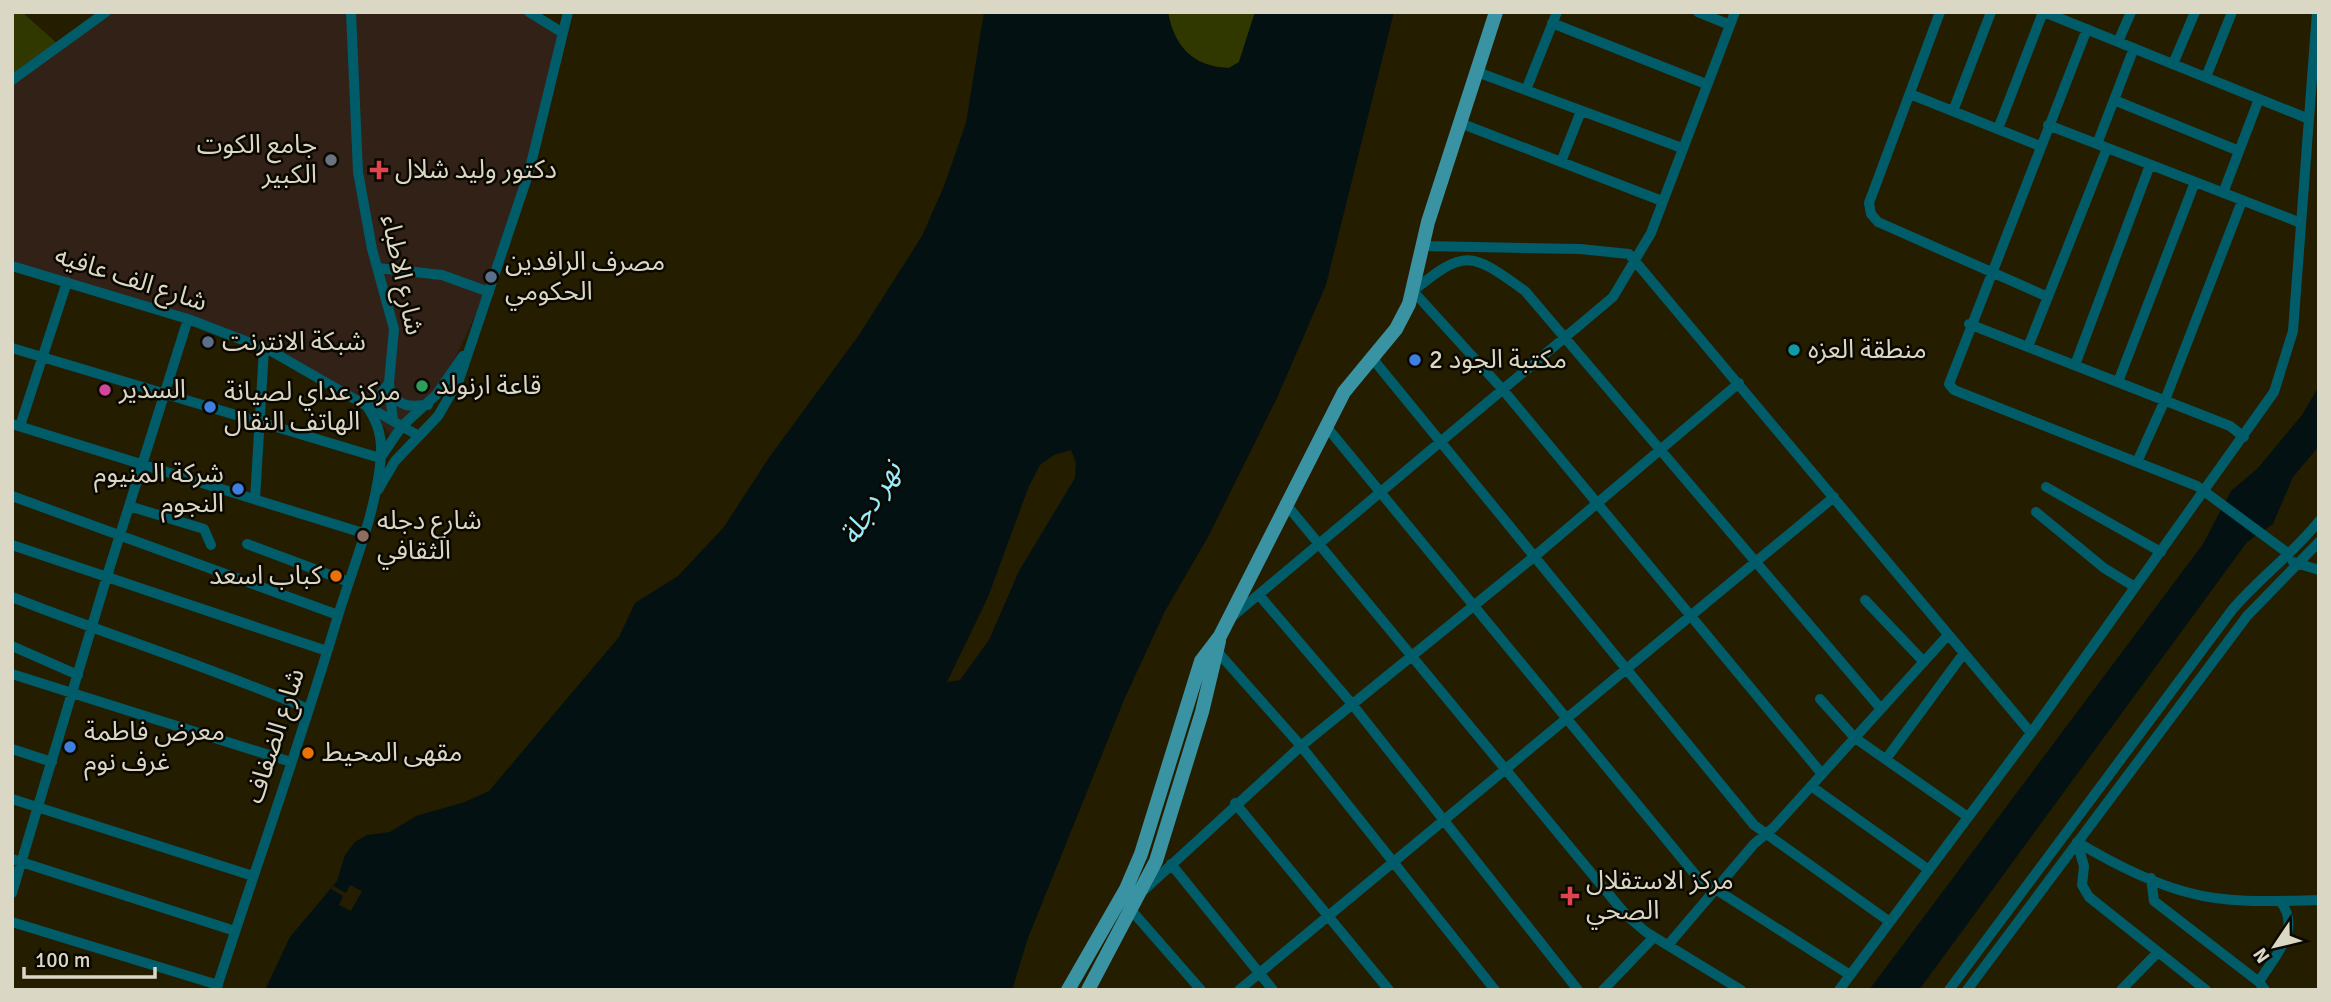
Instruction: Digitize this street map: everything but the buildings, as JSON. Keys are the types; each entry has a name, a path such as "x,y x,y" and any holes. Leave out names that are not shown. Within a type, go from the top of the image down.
{"main road":[{"path":"1088,990 1142,891 1168,821 1202,712 1218,643 1228,620 1325,425 1344,392 1396,329 1413,291 1423,246 1496,12"},
{"path":"1068,990 1126,888 1141,854 1194,677 1218,643"}],"street":[{"path":"12,80 106,12"},
{"name":"شارع الاطباء","path":"351,12 357,166 394,329 389,383 397,424"},
{"path":"529,12 564,33"},
{"path":"374,496 395,461 444,407 459,380 529,173 568,12"},
{"path":"1699,12 1730,24"},
{"path":"1228,620 1613,297 1636,260 1662,201 1735,12"},
{"path":"1940,12 1869,203 1871,214 1878,222 2048,297"},
{"path":"1953,111 1991,12"},
{"path":"1998,129 2044,12 2064,16 2087,29 2309,119"},
{"path":"2118,42 2131,12"},
{"path":"2173,64 2195,12"},
{"path":"2206,77 2232,12"},
{"path":"1839,990 2031,733 2274,392 2287,356 2292,331 2317,12"},
{"path":"1526,90 1554,18 1706,83"},
{"path":"2087,29 1948,379 1954,390 2137,461 2205,492 2288,554 2297,564 2319,570"},
{"path":"2028,347 2102,146 2114,100 2134,48"},
{"path":"1477,72 1682,148"},
{"path":"1910,94 2040,146"},
{"path":"2223,193 2259,99"},
{"path":"2114,100 2239,151"},
{"path":"1561,162 1581,111"},
{"path":"1460,123 1662,201"},
{"path":"2048,125 2301,223"},
{"path":"2075,365 2150,165"},
{"path":"2118,382 2195,182"},
{"path":"2137,461 2165,400 2242,201"},
{"path":"1423,246 1618,251 1636,260 2031,733"},
{"path":"1822,774 1504,391 1413,291 1447,264 1461,259 1475,261 1525,290 1881,709"},
{"name":"شارع الف عافيه","path":"12,266 188,319 264,349 419,436"},
{"path":"378,268 442,275 489,292"},
{"path":"67,282 43,358 16,425 363,533"},
{"path":"12,894 17,860 38,807 188,319"},
{"path":"1969,324 2230,426 2244,437"},
{"path":"12,348 380,458"},
{"path":"380,458 397,424 428,405 469,348"},
{"path":"256,499 264,349"},
{"path":"1372,358 1763,835 1890,922"},
{"path":"374,496 380,458 377,420 366,405 375,401 389,383 398,402 406,407 428,405"},
{"path":"1142,891 1301,746 1597,505 1739,383"},
{"path":"1325,425 1690,869 1715,889 1850,975"},
{"path":"2046,487 2161,552"},
{"path":"12,496 338,615"},
{"name":"شارع الضفاف","path":"217,988 327,651 374,496"},
{"path":"1239,990 1625,667 1834,497"},
{"path":"1285,503 1626,915 1654,937 1741,990"},
{"path":"129,506 204,529 211,544"},
{"path":"2036,512 2104,568 2135,587"},
{"path":"1949,990 2232,610 2250,588 2319,522"},
{"path":"1967,990 2247,616 2297,564 2313,555 2319,542"},
{"path":"247,544 349,582"},
{"path":"12,545 327,651"},
{"path":"2288,554 2313,555"},
{"path":"1259,595 1445,819 1578,990"},
{"path":"12,597 249,683 308,709"},
{"path":"1864,600 1924,662"},
{"path":"1668,945 1763,835 1948,635"},
{"path":"1218,643 1495,990"},
{"path":"12,646 78,675"},
{"path":"1885,759 1964,653"},
{"path":"12,674 291,762"},
{"path":"1820,699 1855,738 1968,817"},
{"path":"12,749 52,762"},
{"path":"1811,786 1929,870"},
{"path":"12,799 253,876"},
{"path":"1236,803 1390,990"},
{"path":"2077,842 2109,861 2189,893 2280,901 2319,900"},
{"path":"2077,842 2084,866 2082,885 2089,897 2206,990"},
{"path":"17,860 235,931"},
{"path":"1171,864 1273,990"},
{"path":"2151,878 2154,901 2262,986 2288,936 2289,916 2280,901"},
{"path":"1132,911 1200,990"},
{"path":"12,922 217,988"},
{"path":"1603,990 1654,937"},
{"path":"2121,990 2158,952"}],"shaded area":[{"path":"106,12 529,12 563,33 527,176 483,299 441,388 393,438 372,413 284,358 188,319 12,266 12,80"}],"green space":[{"path":"12,12 22,12 60,46 12,80"},
{"path":"1168,12 1255,12 1239,62 1229,68 1205,64 1187,53 1175,35"}],"water":[{"name":"نهر دجلة","path":"984,12 1168,12 1175,35 1187,52 1205,64 1229,68 1239,62 1255,12 1394,12 1326,285 1277,398 1208,537 1165,611 1124,700 1028,938 1012,990 265,990 290,937 337,881 345,855 355,842 367,835 390,832 416,816 465,802 489,791 619,637 635,603 678,576 724,527 768,459 859,335 922,236 944,186 966,123","holes":["1071,450 1076,463 1075,478 1019,571 989,640 960,680 947,682 988,597 1029,486 1040,465 1054,455"]},
{"path":"2319,386 2319,446 2293,477 2273,524 2247,542 1919,990 1869,990 2203,544 2231,491 2258,468 2302,415"}],"pier":[{"path":"350,885 362,891 351,911 339,905 343,896 331,889 333,886 346,893"}],"place":[{"name":"جامع الكوت الكبير","path":"331,160"},
{"name":"دكتور وليد شلال","path":"379,170"},
{"name":"مصرف الرافدين الحكومي","path":"491,277"},
{"name":"شبكة الانترنت","path":"208,342"},
{"name":"منطقة العزه","path":"1794,350"},
{"name":"مكتبة الجود 2","path":"1415,360"},
{"name":"قاعة ارنولد","path":"422,386"},
{"name":"السدير","path":"105,390"},
{"name":"مركز عداي لصيانة الهاتف النقال","path":"210,407"},
{"name":"شركة المنيوم النجوم","path":"238,489"},
{"name":"شارع دجله الثقافي","path":"363,536"},
{"name":"كباب اسعد","path":"336,576"},
{"name":"معرض فاطمة غرف نوم","path":"70,747"},
{"name":"مقهى المحيط","path":"308,753"},
{"name":"مركز الاستقلال الصحي","path":"1570,896"}]}
